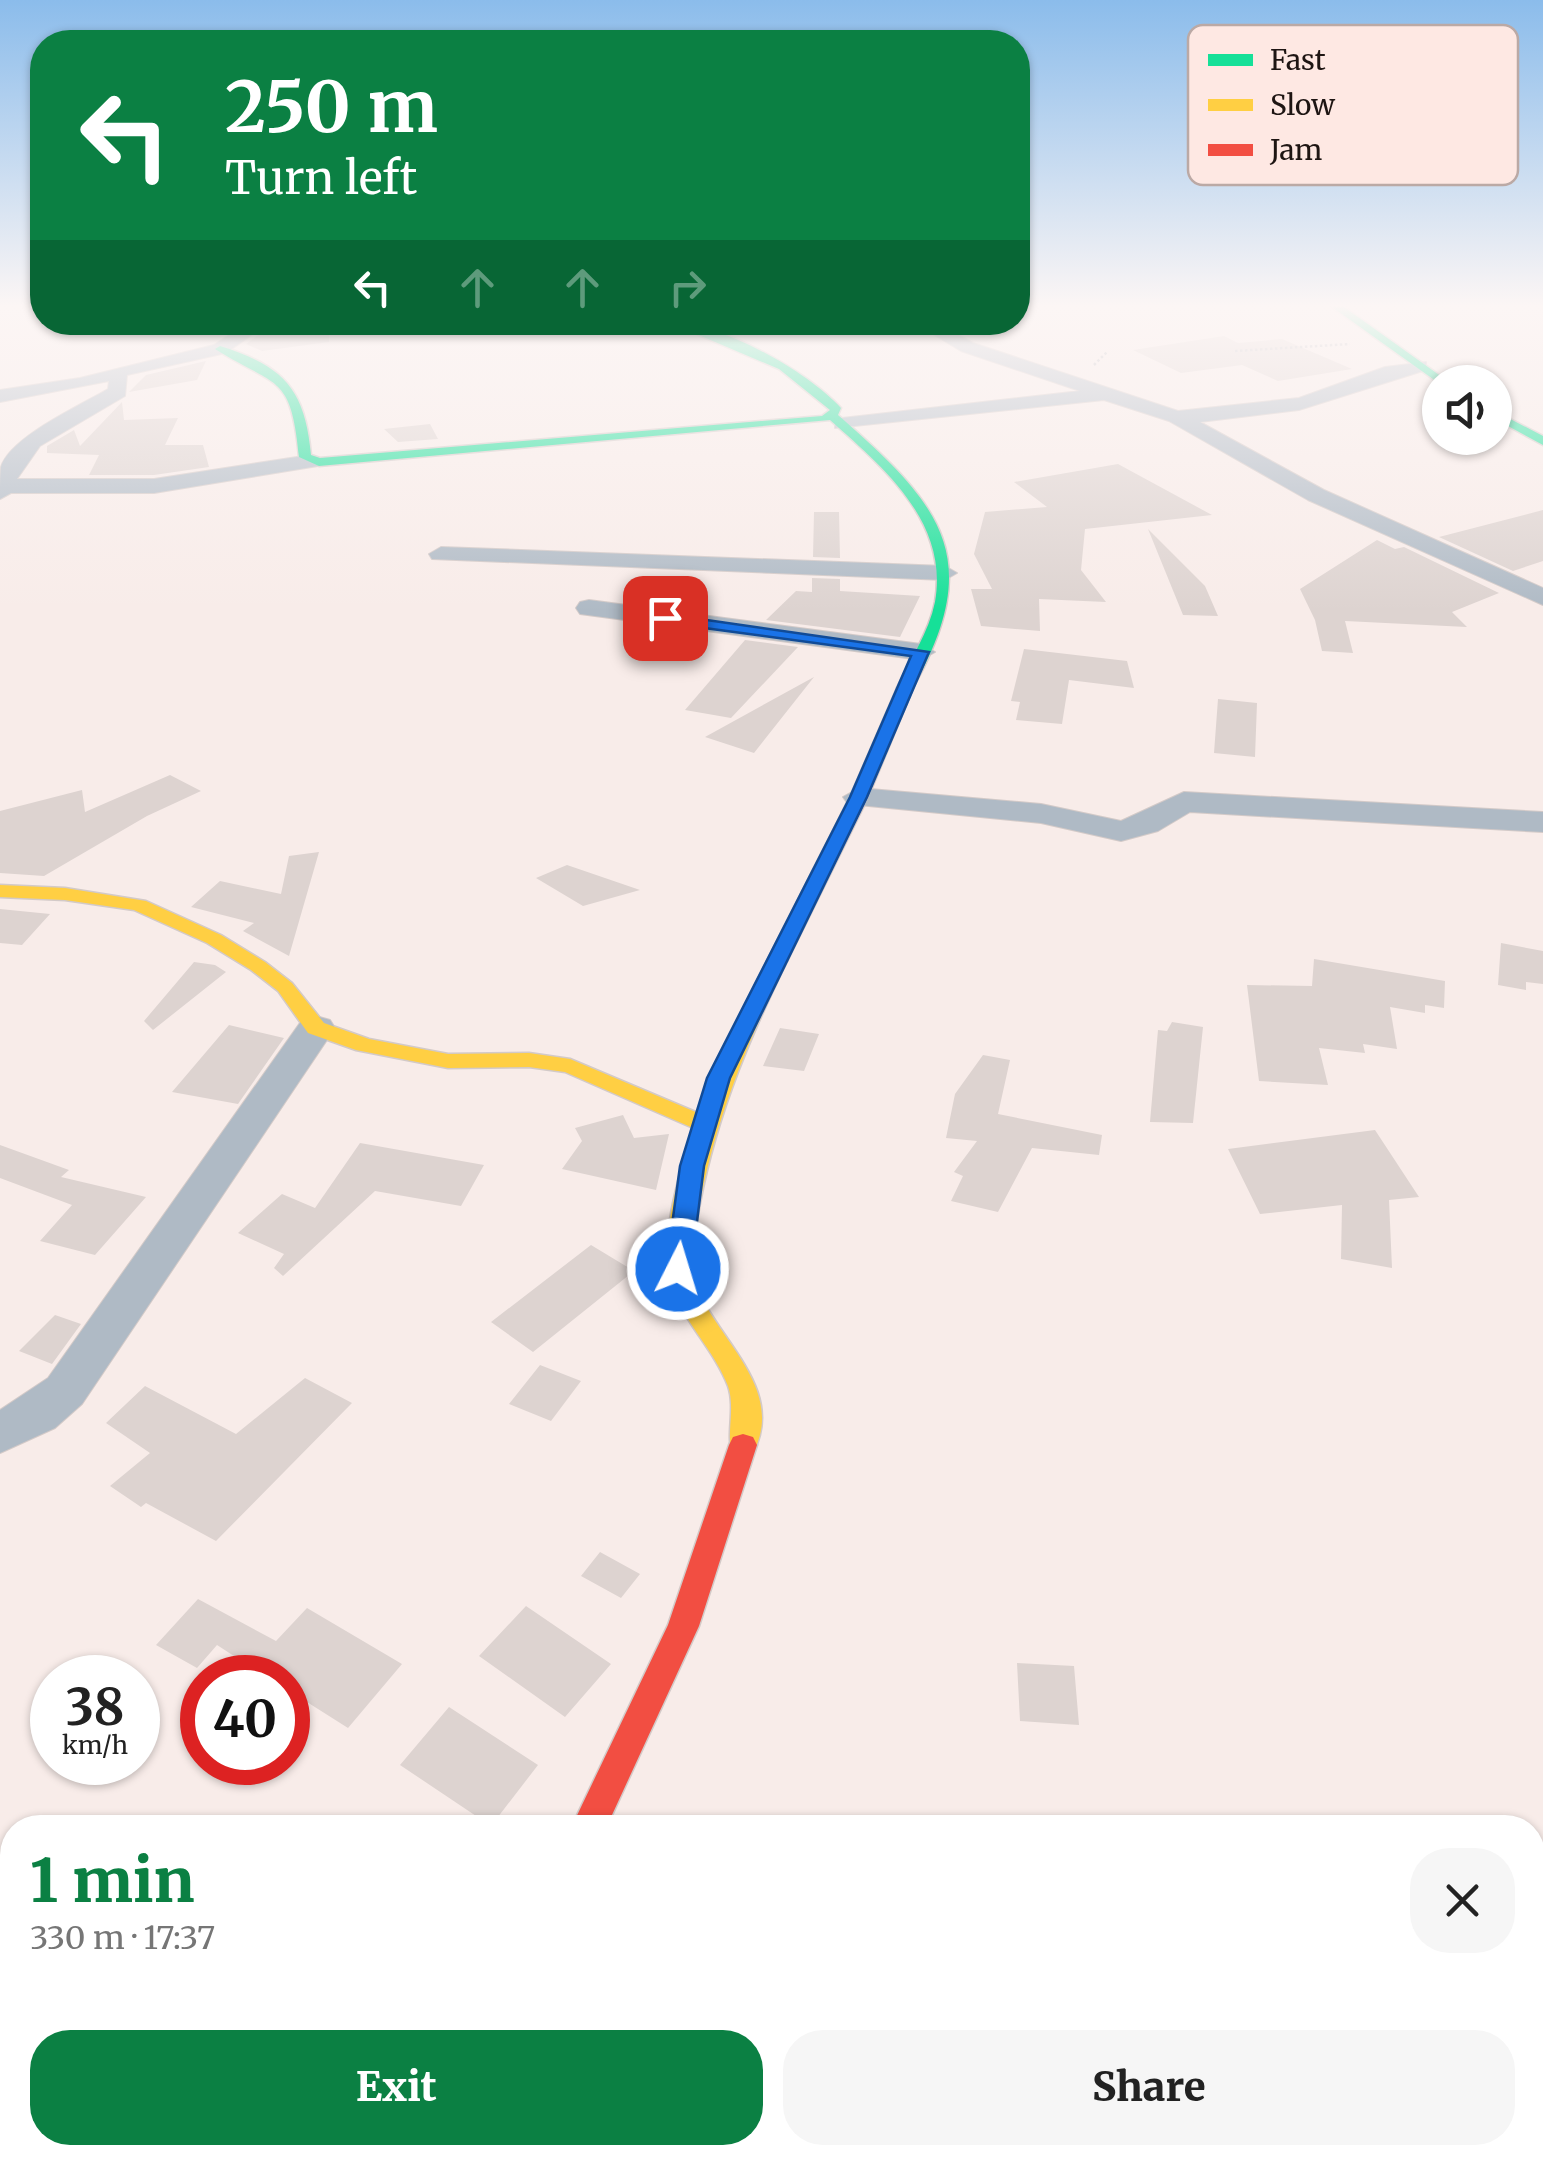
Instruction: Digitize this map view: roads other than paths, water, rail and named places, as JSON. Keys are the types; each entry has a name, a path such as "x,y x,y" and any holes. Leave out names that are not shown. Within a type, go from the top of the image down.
{"street":[{"path":"91,408 33,442 14,462 2,489 154,486 310,460 504,448 959,408"},
{"path":"297,408 303,450 310,460"},
{"path":"594,1815 683,1626 748,1428 749,1400 738,1364 684,1290 678,1269 702,1123 726,1062 858,797 938,613 945,573 942,544 922,509 897,474 837,420 836,408"},
{"path":"1152,408 1176,417 1316,495 1543,597"},
{"path":"1176,417 1274,408"},
{"path":"1512,424 1543,441"},
{"path":"441,554 945,573"},
{"path":"589,608 921,652"},
{"path":"858,797 950,810 1033,812 1070,823 1122,831 1160,819 1184,802 1543,822"},
{"path":"0,891 66,894 139,905 214,938 285,987 316,1028 364,1045 448,1062 529,1060 570,1066 702,1123"},
{"path":"0,1434 36,1414 65,1391 316,1028"}]}
